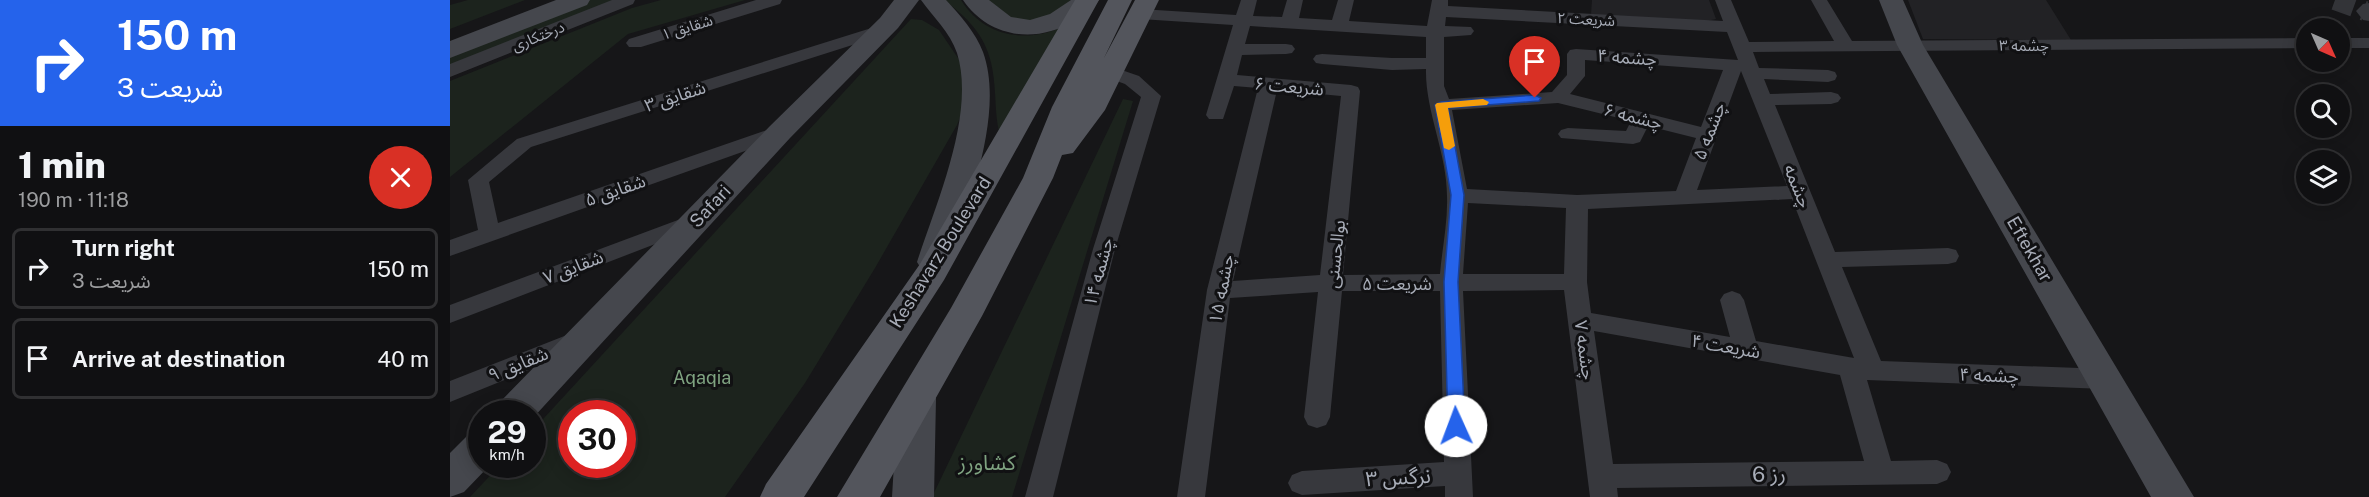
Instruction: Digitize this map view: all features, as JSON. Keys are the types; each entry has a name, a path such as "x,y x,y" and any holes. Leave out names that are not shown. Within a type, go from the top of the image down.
{"main road":[{"name":"Keshavarz Boulevard","path":"780,497 932,272 1087,0"},
{"path":"1038,178 1091,110 1110,72 1136,5"},
{"path":"858,497 917,398 1038,178 1066,107 1136,5"}],"street":[{"path":"450,38 548,0"},
{"path":"450,50 578,0"},
{"name":"درختکاری","path":"450,71 627,0"},
{"name":"شقایق ۱","path":"635,43 774,0"},
{"path":"975,0 990,15 1004,24 1027,29 1048,25 1062,19 1087,0"},
{"path":"1216,114 1228,80 1249,0"},
{"path":"1288,23 1295,0"},
{"path":"1339,26 1346,0"},
{"name":"چشمه","path":"1723,0 1734,27 1744,63 1763,100 1827,260 1861,370 1881,473"},
{"path":"1819,0 1846,46"},
{"name":"Eftekhar","path":"1891,0 1910,45 2173,497"},
{"path":"1136,5 1243,20 1339,26 1438,14 1465,31"},
{"name":"شریعت ۲","path":"1438,14 1520,8 1734,27"},
{"path":"2369,8 2365,11 2369,16"},
{"path":"893,18 924,16 942,10 965,42 974,64 977,85 976,110 932,272"},
{"path":"1438,14 1435,86 1441,105 1458,195 1451,282 1459,485"},
{"name":"Safari","path":"526,400 780,132 893,18"},
{"name":"شقایق ۳","path":"490,234 478,180 524,143 893,18"},
{"name":"چشمه ۳","path":"1744,63 1846,46 2296,43"},
{"path":"2350,43 2369,43"},
{"path":"1235,50 1286,49"},
{"name":"چشمه ۴","path":"1558,97 1576,76 1576,54 1744,63"},
{"path":"1322,59 1392,64 1435,63"},
{"path":"1659,60 1659,80"},
{"path":"1744,63 1828,76"},
{"name":"چشمه ۵","path":"1684,197 1707,135 1744,63"},
{"name":"چشمه ۱۴","path":"1039,497 1104,249 1151,96 1132,80 1110,72"},
{"name":"شریعت ۶","path":"1228,80 1351,91"},
{"name":"چشمه ۱۵","path":"1191,497 1219,290 1269,84"},
{"name":"بوالحسنی","path":"1317,417 1351,91"},
{"name":"چشمه ۶","path":"1441,105 1558,97 1707,135"},
{"path":"1763,100 1831,98"},
{"path":"1568,134 1633,138 1642,118"},
{"name":"شقایق ۵","path":"450,248 780,132"},
{"path":"1458,195 1577,202 1800,192"},
{"name":"چشمه ۷","path":"1577,202 1575,282 1603,487"},
{"name":"شقایق ۷","path":"450,314 696,221"},
{"path":"1827,260 1948,255"},
{"name":"شریعت ۵","path":"1219,290 1332,283 1575,282"},
{"path":"1732,300 1746,350"},
{"name":"شریعت ۴","path":"1581,320 1861,370"},
{"name":"شقایق ۹","path":"450,392 587,336"},
{"name":"چشمه ۴","path":"1861,370 2106,379"},
{"path":"913,497 917,398"},
{"path":"450,480 468,461"},
{"name":"رز 6","path":"1603,487 1937,472"},
{"name":"نرگس ۳","path":"1302,483 1459,485"}],"shaded area":[{"path":"1592,0 1709,0 1716,19 1706,21 1591,15"},
{"path":"1908,0 2046,0 2071,40 1923,39"}],"green space":[{"path":"468,0 525,0 450,29 450,5"},
{"path":"586,0 619,0 450,68 450,54"},
{"path":"661,0 745,0 628,34 450,177 450,81 632,8"},
{"path":"944,0 961,0 981,22 1006,33 1034,35 1062,27 1000,135 994,77 987,51 975,29"},
{"path":"986,0 1071,0 1045,21 1016,22"},
{"name":"Aqaqia","path":"911,19 922,20 939,30 960,61 965,105 957,125 875,268 805,383 725,497 470,497 488,478 546,478 546,416 558,403 558,478 636,478 636,400 561,400"},
{"name":"کشاورز","path":"1123,99 1133,101 1012,497 932,497"}],"tunnel":[{"path":"2335,0 2365,11"}],"slow traffic":[{"path":"1449,146 1441,105 1483,102"}],"route":[{"path":"1456,426 1451,282 1458,195 1441,105 1535,98"}]}
